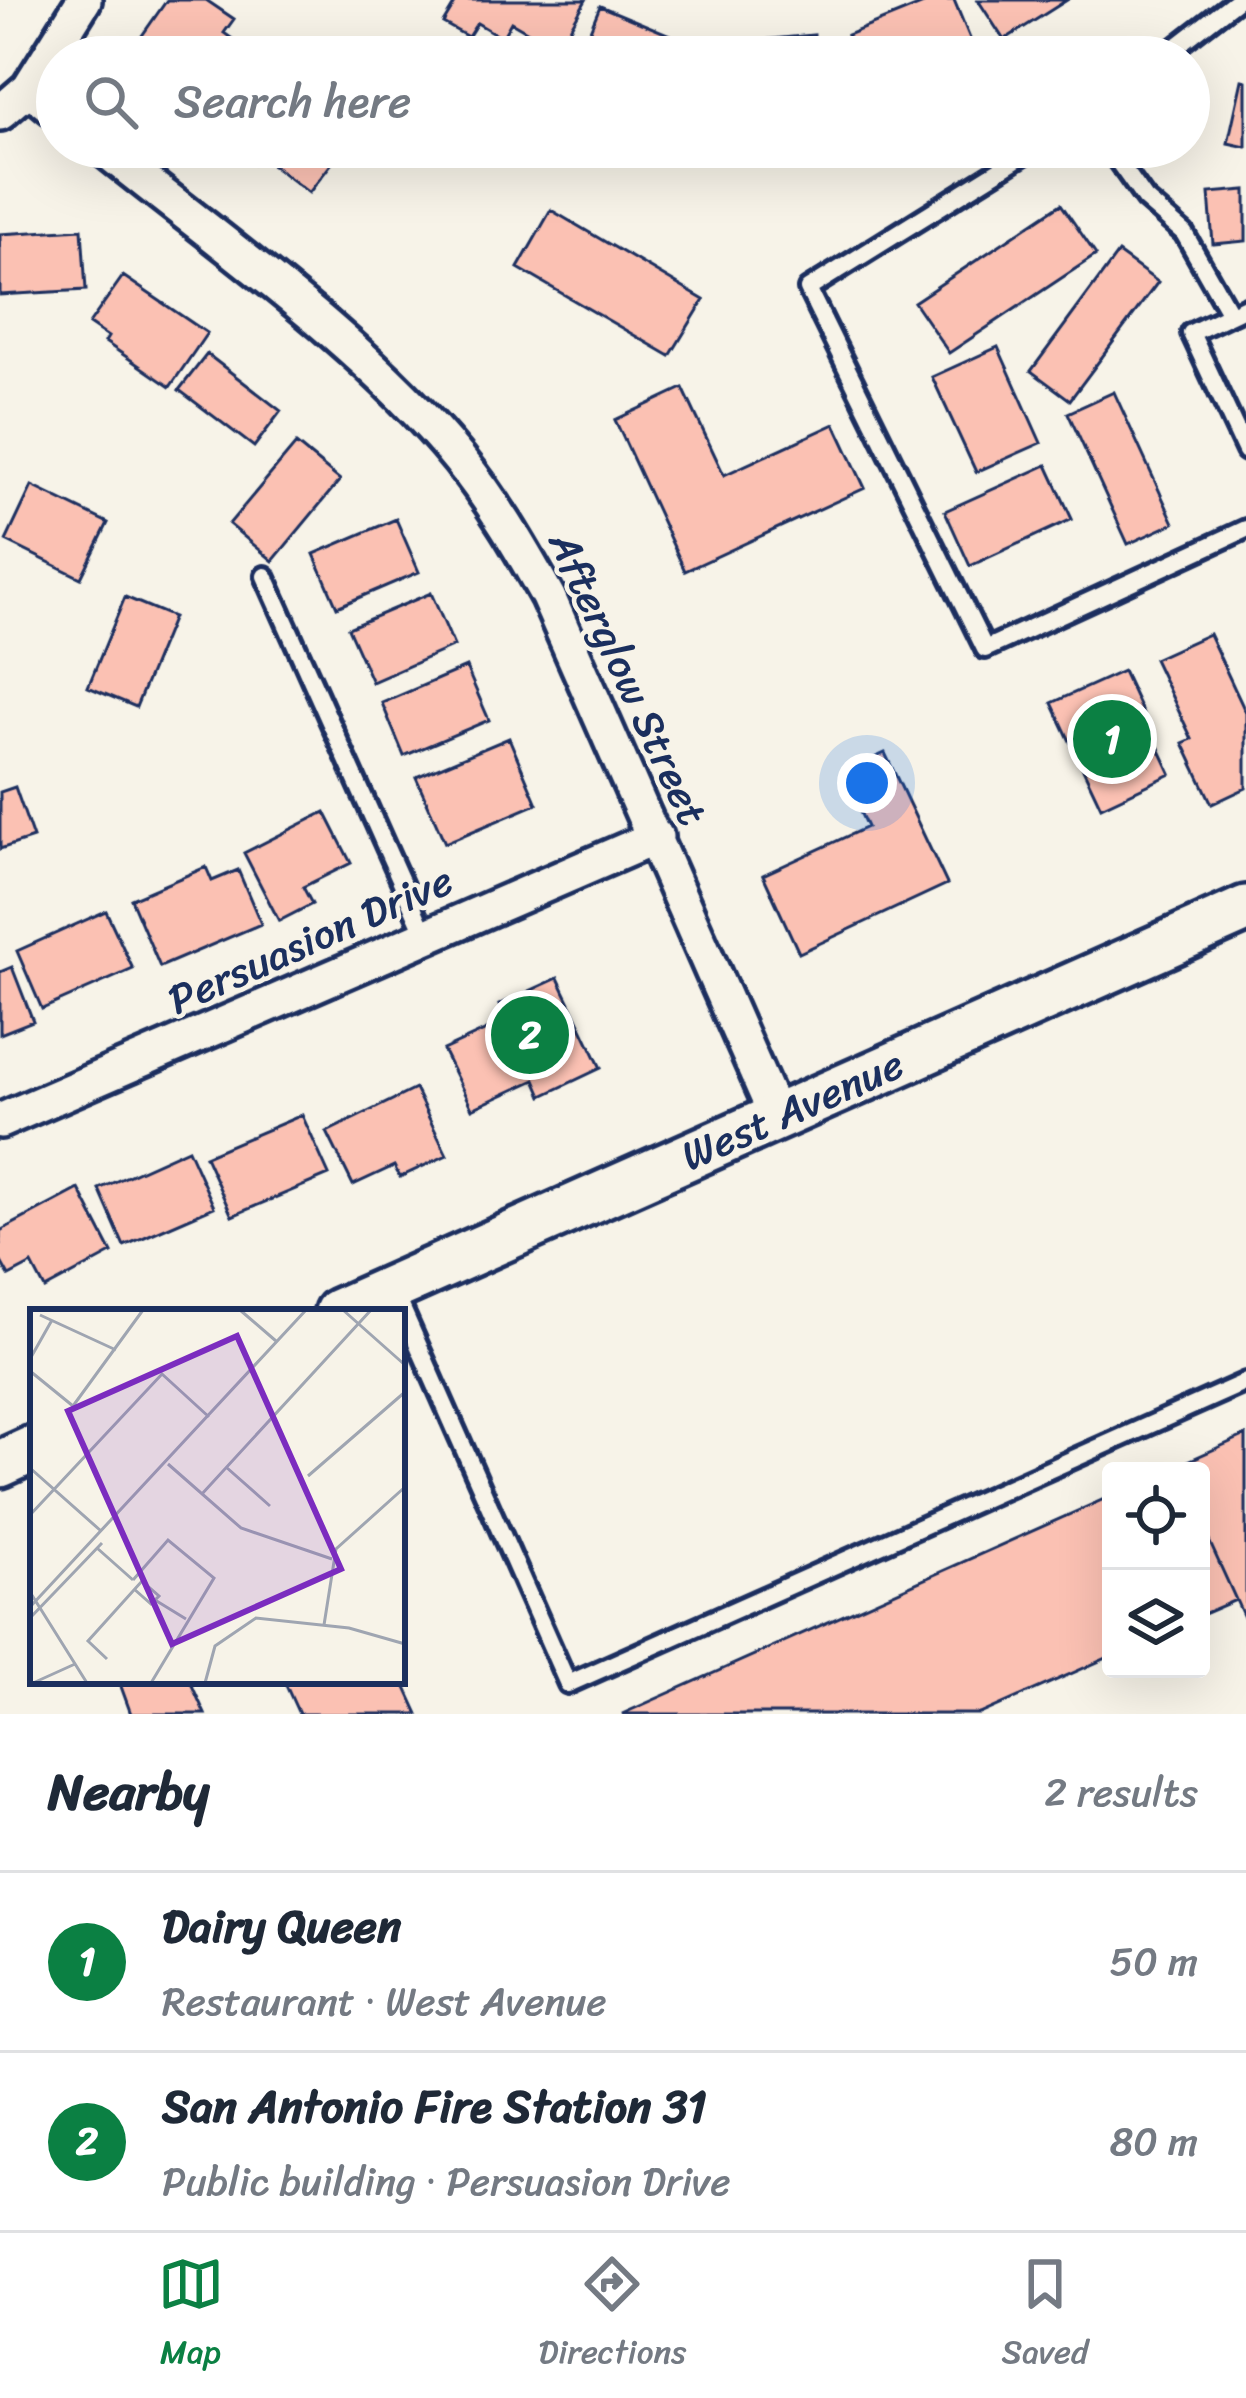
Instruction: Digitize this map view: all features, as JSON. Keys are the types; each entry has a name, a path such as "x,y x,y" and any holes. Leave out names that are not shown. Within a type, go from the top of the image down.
{"main road":[{"name":"West Avenue","path":"345,1309 1246,909"},
{"path":"0,1464 30,1450"}],"street":[{"path":"62,36 84,0"},
{"path":"0,113 36,77"},
{"path":"29,88 36,94"},
{"name":"Afterglow Street","path":"128,168 404,398 459,459 506,523 548,597 776,1116"},
{"name":"Persuasion Drive","path":"0,1121 656,837"}],"lane":[{"path":"1191,36 1238,0"},
{"path":"1002,168 808,289 985,649 1246,529"},
{"path":"1123,168 1144,199 1184,233 1238,311 1191,332 1246,451"},
{"path":"265,577 426,937"},
{"path":"393,1288 402,1309"},
{"path":"405,1315 568,1684 1246,1382"}],"building":[{"path":"167,0 206,0 234,19 224,33 228,36 142,36"},
{"path":"457,0 586,0 565,36 535,36 511,22 503,36 477,23 466,36 443,23"},
{"path":"933,0 954,0 969,36 847,36"},
{"path":"978,0 1067,0 1010,36 1001,36"},
{"path":"600,6 672,36 588,36"},
{"path":"1242,80 1246,81 1246,147 1228,143"},
{"path":"276,168 328,168 309,193"},
{"path":"1246,190 1246,241 1213,244 1209,193"},
{"path":"1061,204 1096,255 949,353 914,302"},
{"path":"551,210 704,300 670,356 518,268"},
{"path":"82,229 86,290 0,295 0,234"},
{"path":"1118,253 1158,282 1070,400 1031,371"},
{"path":"123,276 207,333 170,387 105,342 108,337 89,324"},
{"path":"998,347 1041,443 976,472 932,377"},
{"path":"207,354 281,411 254,447 179,390"},
{"path":"683,388 724,475 835,424 865,488 685,571 615,420"},
{"path":"1114,392 1174,523 1128,544 1068,413"},
{"path":"296,444 340,480 273,561 229,524"},
{"path":"1047,465 1072,519 970,566 945,511"},
{"path":"32,486 108,523 81,578 6,541"},
{"path":"396,519 419,572 337,607 314,554"},
{"path":"431,593 454,646 372,682 348,628"},
{"path":"125,597 173,617 136,707 88,687"},
{"path":"1209,634 1246,713 1246,788 1212,804 1183,743 1192,739 1154,659"},
{"path":"466,667 489,720 404,756 382,703"},
{"path":"1123,671 1171,774 1101,807 1052,703"},
{"path":"509,738 537,804 445,843 416,777"},
{"path":"885,753 947,884 799,953 763,875 867,827 842,773"},
{"path":"15,787 33,838 0,849 0,792"},
{"path":"325,812 351,863 303,887 312,904 279,921 244,853"},
{"path":"206,867 212,881 238,870 261,924 160,967 131,899"},
{"path":"106,911 133,969 42,1009 17,951"},
{"path":"12,967 33,1021 0,1034 0,972"},
{"path":"558,978 601,1068 542,1096 535,1080 472,1109 443,1050 506,1021 499,1005"},
{"path":"415,1089 447,1155 400,1177 394,1166 353,1185 327,1132"},
{"path":"302,1115 329,1175 232,1216 205,1156"},
{"path":"188,1149 214,1207 124,1246 99,1189"},
{"path":"79,1189 112,1253 45,1289 32,1264 9,1276 0,1260 0,1231"},
{"path":"1246,1435 1246,1622 1210,1543 1210,1462 1186,1462"},
{"path":"1102,1500 1102,1660 980,1714 622,1714"},
{"path":"1210,1543 1236,1600 1210,1611"},
{"path":"120,1684 191,1684 205,1714 131,1714"},
{"path":"285,1684 404,1684 418,1714 299,1714"}],"place":[{"name":"Dairy Queen","path":"1112,739"},
{"name":"San Antonio Fire Station 31","path":"530,1035"}]}
